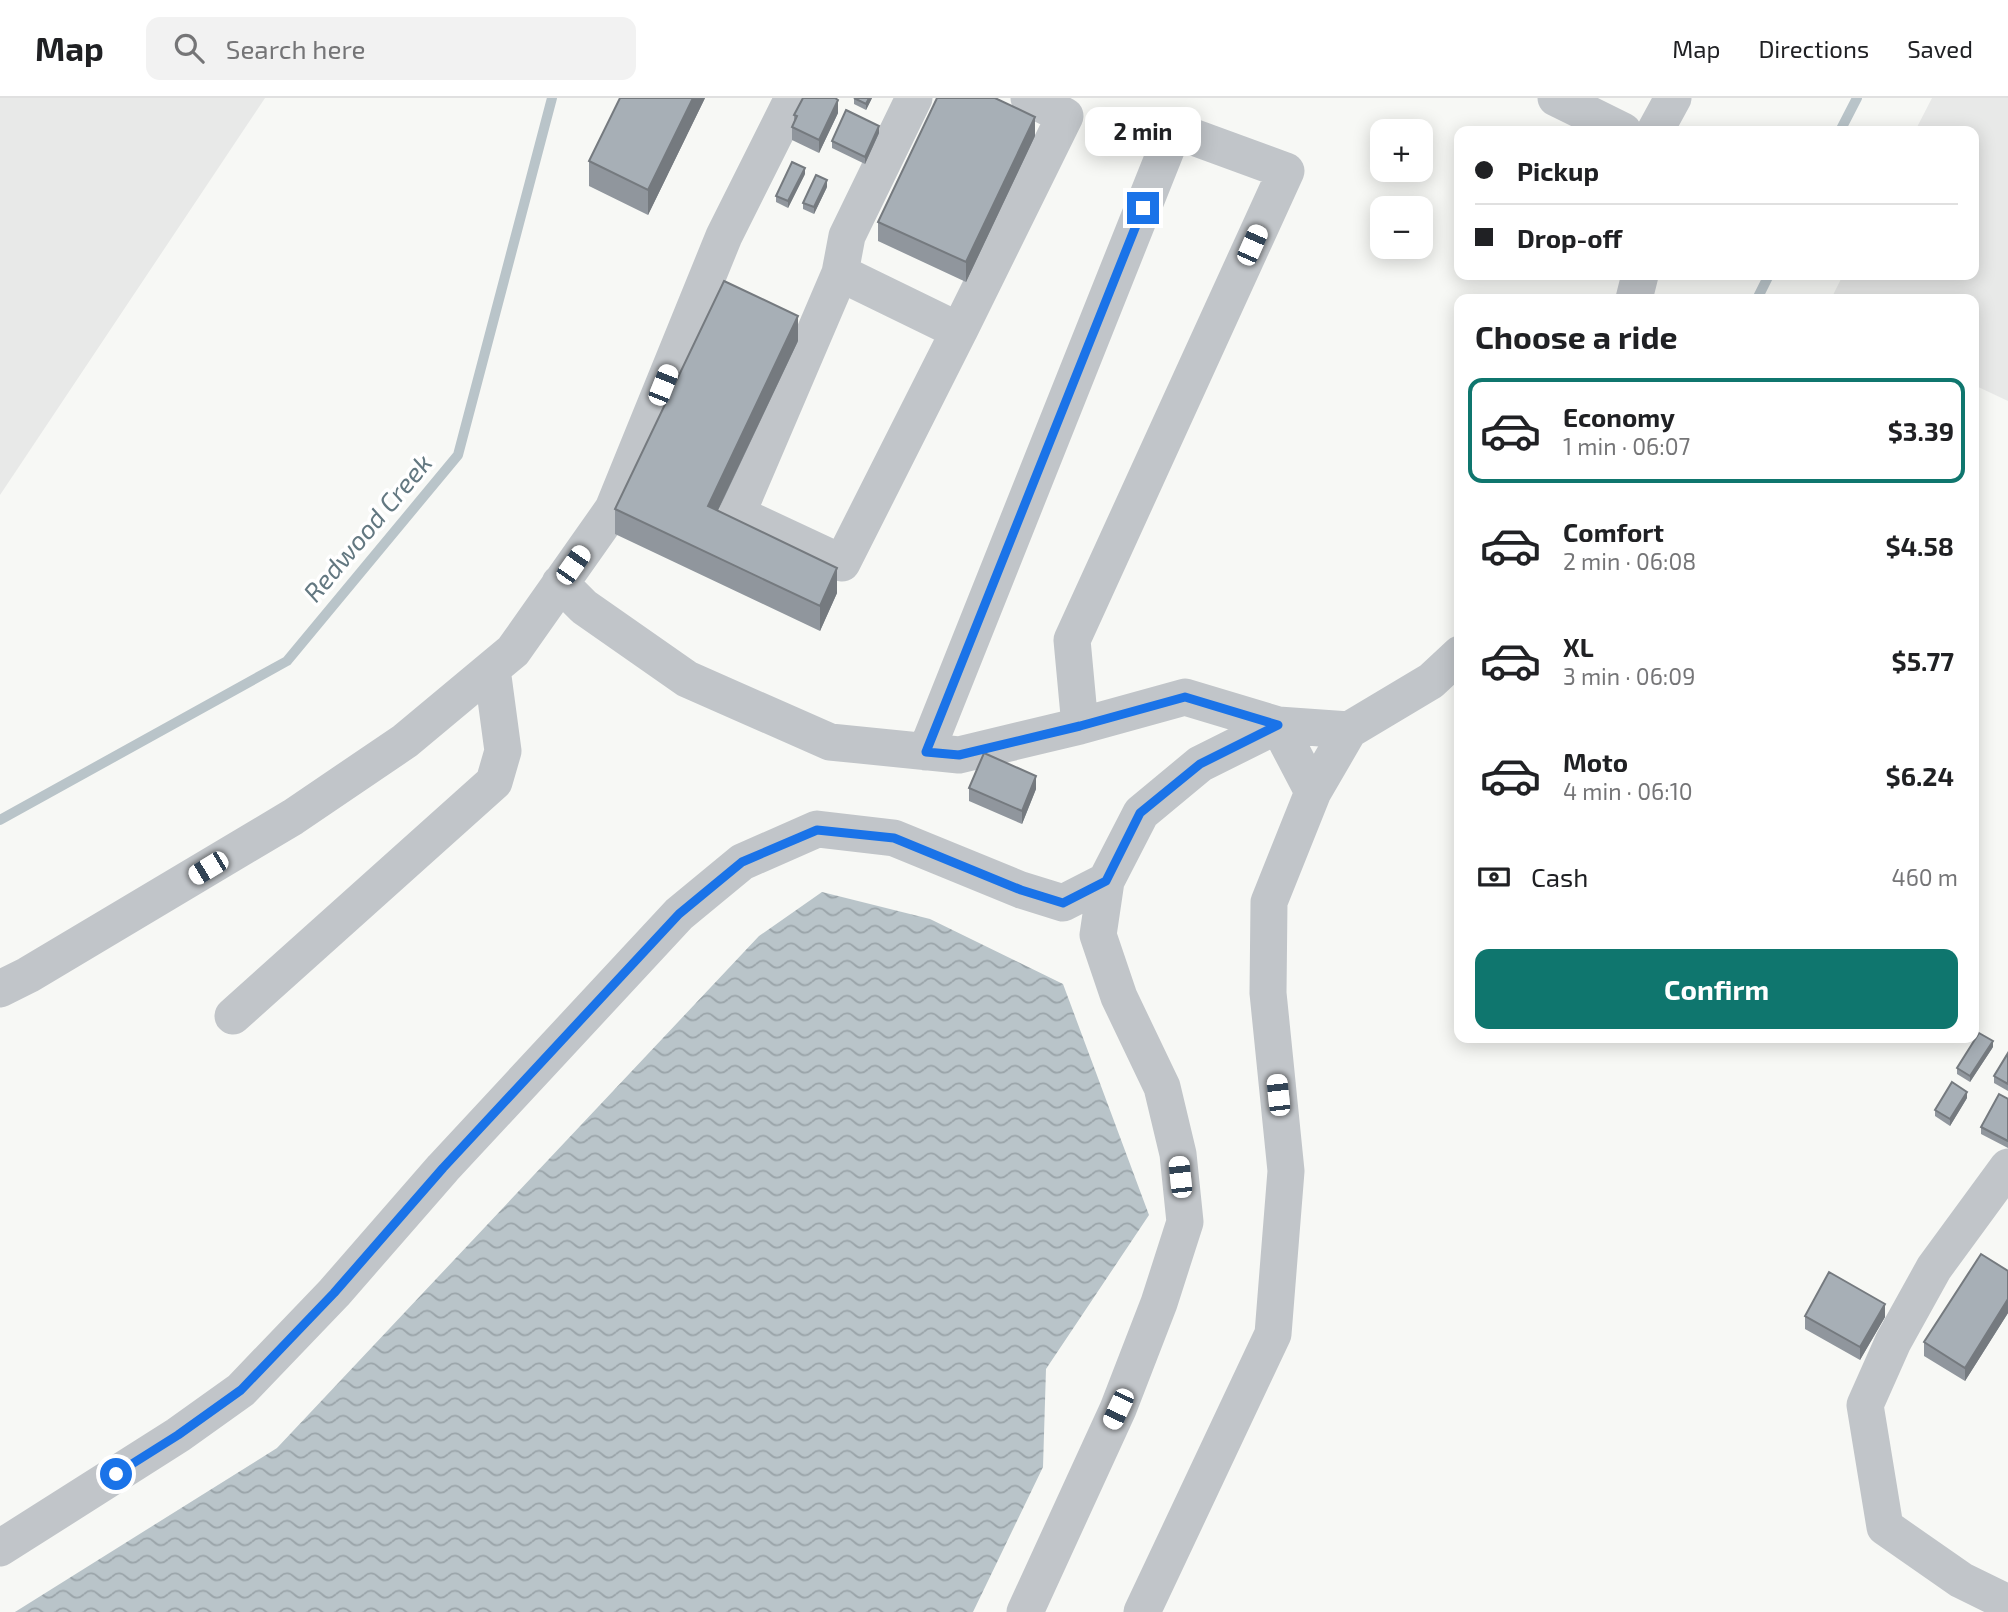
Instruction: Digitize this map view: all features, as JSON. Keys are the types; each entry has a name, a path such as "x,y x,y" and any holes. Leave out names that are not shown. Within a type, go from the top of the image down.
{"street":[{"path":"0,989 64,954 293,817 405,741 513,651 613,509 724,236 793,98"},
{"path":"914,98 847,236 840,273 737,514 842,563 1070,107 1029,98"},
{"path":"1556,98 1613,126"},
{"path":"1658,126 1673,98"},
{"path":"926,752 1174,130 1286,171 1072,640 1080,726"},
{"path":"840,273 959,331"},
{"path":"560,583 584,607 687,679 830,742 959,755 1185,697 1278,725 1349,730"},
{"path":"1142,1612 1273,1334 1286,1171 1268,993 1269,902 1313,793 1349,730 1431,681 1454,660"},
{"path":"233,1016 494,782 503,751 492,669"},
{"path":"1278,725 1313,793"},
{"path":"1025,1612 1118,1409 1159,1303 1185,1222 1178,1154 1162,1087 1119,998 1098,934 1106,881 1140,813 1200,764 1278,725"},
{"path":"0,1548 178,1435 241,1390 334,1293 443,1168 679,914 742,862 817,830 894,838 1021,890 1063,903 1098,934"},
{"path":"1063,903 1106,881"},
{"path":"2008,1167 1934,1268 1893,1342 1865,1405 1885,1527 1961,1580 2008,1603"}],"shaded area":[{"path":"0,98 265,98 0,495"},
{"path":"1932,98 2008,98 2008,401 1979,387 1979,294 1834,294 1840,280 1979,280 1979,126 1918,126"}],"water":[{"path":"822,892 930,919 1063,984 1149,1215 1046,1369 1043,1467 973,1612 15,1612 277,1448 759,936"}],"building":[{"path":"620,98 693,98 648,190 589,161"},
{"path":"803,98 838,100 819,140 792,127 797,116 794,115"},
{"path":"854,98 869,98 866,104"},
{"path":"937,98 995,98 1035,117 966,262 878,222"},
{"path":"846,110 879,126 865,157 832,141"},
{"path":"792,162 805,168 788,201 776,196"},
{"path":"816,175 827,180 814,207 803,203"},
{"path":"724,281 798,316 708,506 837,568 820,606 615,509"},
{"path":"984,753 1036,776 1022,811 969,788"},
{"path":"1979,1033 1993,1041 1970,1076 1957,1068 1973,1043 1979,1043"},
{"path":"2008,1053 2008,1084 1994,1076"},
{"path":"1952,1082 1967,1092 1950,1119 1935,1110"},
{"path":"1999,1094 2008,1099 2008,1141 1981,1127"},
{"path":"1981,1254 2008,1271 2008,1299 1965,1368 1924,1342"},
{"path":"1829,1272 1885,1304 1860,1347 1805,1316"}],"waterway":[{"name":"Redwood Creek","path":"0,820 287,661 458,455 552,98"},
{"path":"1843,126 1857,98"},
{"path":"1760,294 1766,280"}],"route":[{"path":"116,1474 178,1435 241,1390 334,1293 443,1168 679,914 742,862 817,830 894,838 1021,890 1063,903 1106,881 1140,813 1200,764 1278,725 1185,697 959,755 926,752 1143,208"}]}
